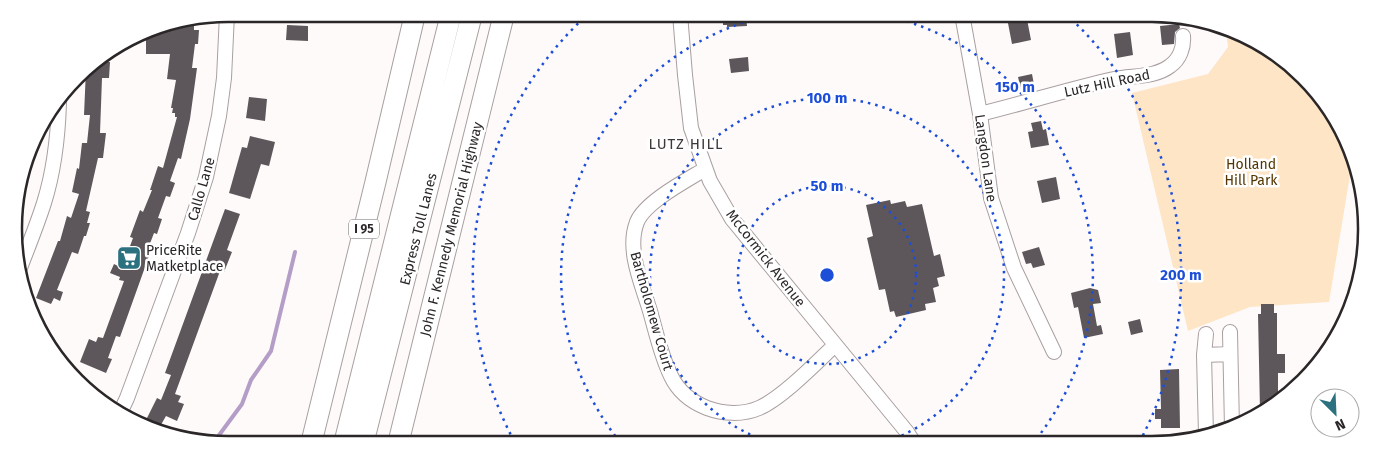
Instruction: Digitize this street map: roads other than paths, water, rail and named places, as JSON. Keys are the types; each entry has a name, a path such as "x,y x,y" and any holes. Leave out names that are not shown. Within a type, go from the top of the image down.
{"highway":[{"name":"I 95","path":"313,436 413,22"},
{"name":"Express Toll Lanes","path":"346,436 448,22"},
{"name":"Express Toll Lanes","path":"365,436 470,22"},
{"name":"John F. Kennedy Memorial Highway","path":"400,436 502,22"}],"street":[{"name":"Callo Lane","path":"123,406 188,233 206,177 220,116 227,22"},
{"name":"McCormick Avenue","path":"681,22 691,128 710,181 732,219 910,436"},
{"name":"Langdon Lane","path":"963,22 980,114 988,186 995,214 1014,268 1054,352"},
{"name":"Lutz Hill Road","path":"980,114 1115,79 1159,72 1171,66 1177,60 1182,50 1183,36"},
{"path":"24,257 44,203 50,179 59,111"},
{"name":"Bartholomew Court","path":"706,169 675,187 646,209 637,221 633,238 637,266 663,354 670,376 677,386 687,396 702,406 715,411 746,412 760,408 776,397 836,345"},
{"path":"1230,332 1232,419"},
{"path":"1206,334 1204,354 1206,428"},
{"path":"1204,354 1230,354"}],"waterway":[{"path":"219,435 242,404 251,380 271,351 295,252"}],"place":[{"name":"PriceRite Matketplace","path":"129,258"}],"district":[{"name":"LUTZ HILL","path":"686,144"}],"park label":[{"name":"Holland Hill Park","path":"1251,172"}]}
